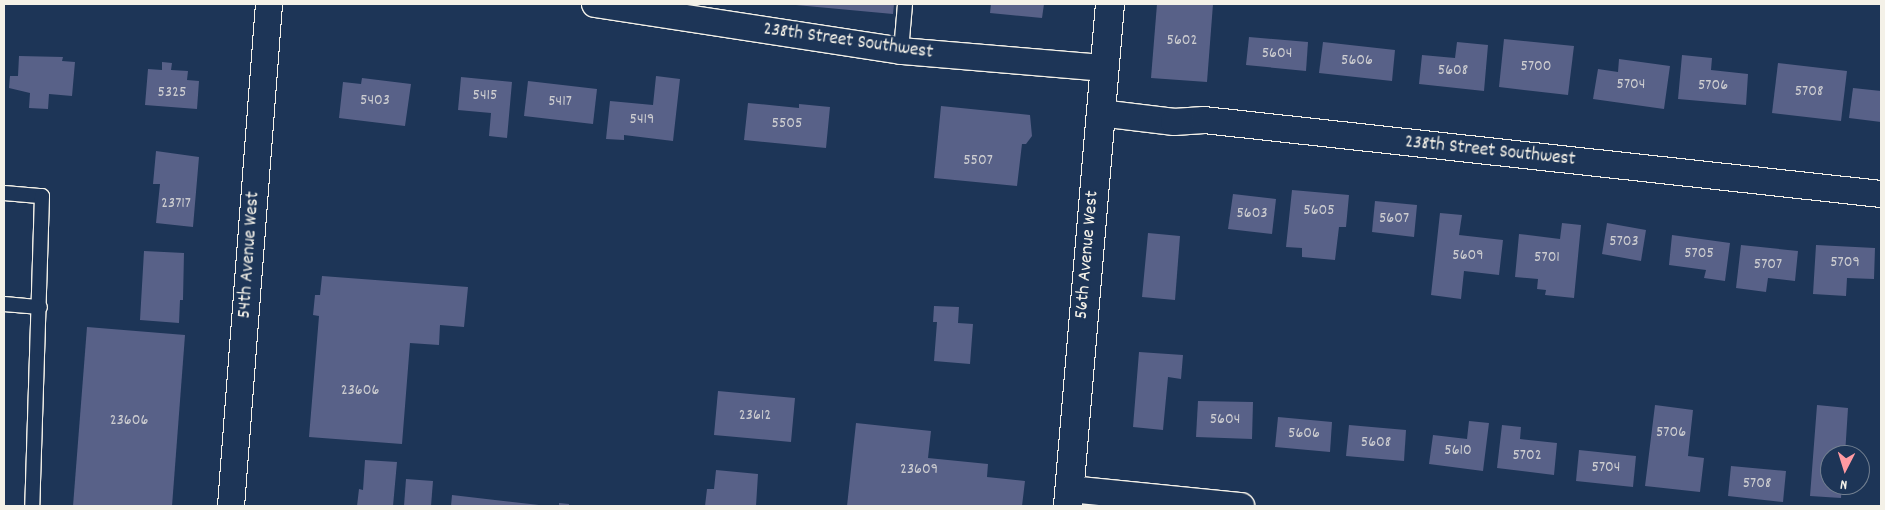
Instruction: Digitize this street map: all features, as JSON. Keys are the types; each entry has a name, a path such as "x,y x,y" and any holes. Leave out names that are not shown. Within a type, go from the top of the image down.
{"main road":[{"name":"56th Avenue West","path":"1069,498 1110,4"}],"street":[{"name":"54th Avenue West","path":"231,506 269,4"},
{"name":"238th Street Southwest","path":"595,4 690,10 739,27 901,51 1104,68"},
{"name":"238th Street Southwest","path":"1100,113 1174,122 1204,120 1881,194"},
{"path":"1069,498 1241,506"}],"lane":[{"path":"901,51 905,4"},
{"path":"4,193 42,196 40,307 32,506"},
{"path":"4,304 40,307"}],"building":[{"path":"785,4 894,4 893,14"},
{"path":"991,4 1044,4 1042,18 990,13"},
{"path":"1157,4 1213,4 1207,82 1151,78"},
{"path":"1249,37 1308,42 1306,71 1246,65"},
{"path":"1504,39 1574,46 1568,95 1499,87"},
{"path":"1323,42 1395,50 1392,81 1319,73"},
{"path":"1457,42 1488,45 1484,91 1419,84 1422,55 1455,58"},
{"path":"1682,55 1712,58 1711,70 1748,74 1746,105 1678,99"},
{"path":"19,56 63,57 62,61 75,62 72,96 49,94 48,109 29,108 30,93 9,88 10,76 18,76"},
{"path":"1619,59 1670,66 1664,109 1593,99 1598,69 1618,72"},
{"path":"162,62 172,63 171,70 188,71 187,80 199,81 197,109 145,105 148,69 162,70"},
{"path":"1778,63 1847,71 1841,121 1772,113"},
{"path":"656,76 680,79 673,141 624,135 624,140 606,139 610,101 653,105"},
{"path":"461,77 512,82 507,138 489,136 491,113 458,110"},
{"path":"362,78 411,84 405,126 339,118 343,82 361,84"},
{"path":"528,81 597,89 593,124 524,116"},
{"path":"1853,88 1881,91 1881,122 1849,118"},
{"path":"748,103 799,108 799,104 830,107 826,148 744,140"},
{"path":"941,106 1030,115 1032,136 1026,144 1022,144 1017,186 934,178"},
{"path":"156,151 199,157 193,227 156,223 160,184 153,184"},
{"path":"1292,190 1349,195 1346,227 1339,227 1335,260 1302,257 1302,248 1286,247"},
{"path":"1233,194 1276,199 1272,234 1228,229"},
{"path":"1375,201 1417,205 1414,237 1372,232"},
{"path":"1440,213 1462,215 1459,235 1503,240 1499,275 1464,271 1461,299 1431,295"},
{"path":"1562,223 1581,225 1574,298 1545,295 1546,290 1537,289 1538,279 1515,277 1519,234 1560,239"},
{"path":"1607,223 1646,230 1641,261 1602,254"},
{"path":"1148,233 1180,236 1175,300 1142,297"},
{"path":"1672,235 1730,243 1725,281 1704,278 1706,270 1669,265"},
{"path":"1741,245 1798,251 1795,281 1768,278 1766,292 1736,288"},
{"path":"1816,245 1875,248 1874,279 1847,278 1846,296 1813,294"},
{"path":"144,251 184,253 183,300 180,300 179,323 140,320"},
{"path":"322,276 468,287 464,327 440,325 439,345 410,343 402,444 309,437 319,316 313,315 315,295 320,295"},
{"path":"934,306 959,307 958,323 973,324 970,364 934,361 937,322 933,322"},
{"path":"87,327 185,335 172,506 73,506"},
{"path":"1139,352 1183,355 1181,379 1168,377 1163,430 1133,427"},
{"path":"718,391 795,398 791,442 714,435"},
{"path":"1198,401 1253,402 1252,439 1196,437"},
{"path":"1655,405 1693,410 1688,456 1704,458 1700,492 1645,486"},
{"path":"1817,405 1848,408 1846,445 1820,445 1820,495 1841,495 1841,498 1810,496"},
{"path":"1278,417 1332,422 1330,452 1275,447"},
{"path":"1469,421 1489,423 1483,471 1429,464 1433,435 1467,439"},
{"path":"856,423 931,431 928,458 988,464 987,477 1025,481 1022,506 847,506"},
{"path":"1349,425 1406,430 1404,461 1346,456"},
{"path":"1502,425 1521,427 1520,439 1557,443 1554,475 1497,468"},
{"path":"1579,450 1636,456 1633,487 1576,481"},
{"path":"365,460 397,462 393,506 357,506 359,489 363,490"},
{"path":"1731,466 1786,471 1783,502 1728,496"},
{"path":"716,470 758,474 756,506 705,506 707,489 714,489"},
{"path":"406,479 433,481 431,506 404,506"},
{"path":"452,495 539,505 539,506 451,506"},
{"path":"559,503 569,504 569,506 559,506"}]}
